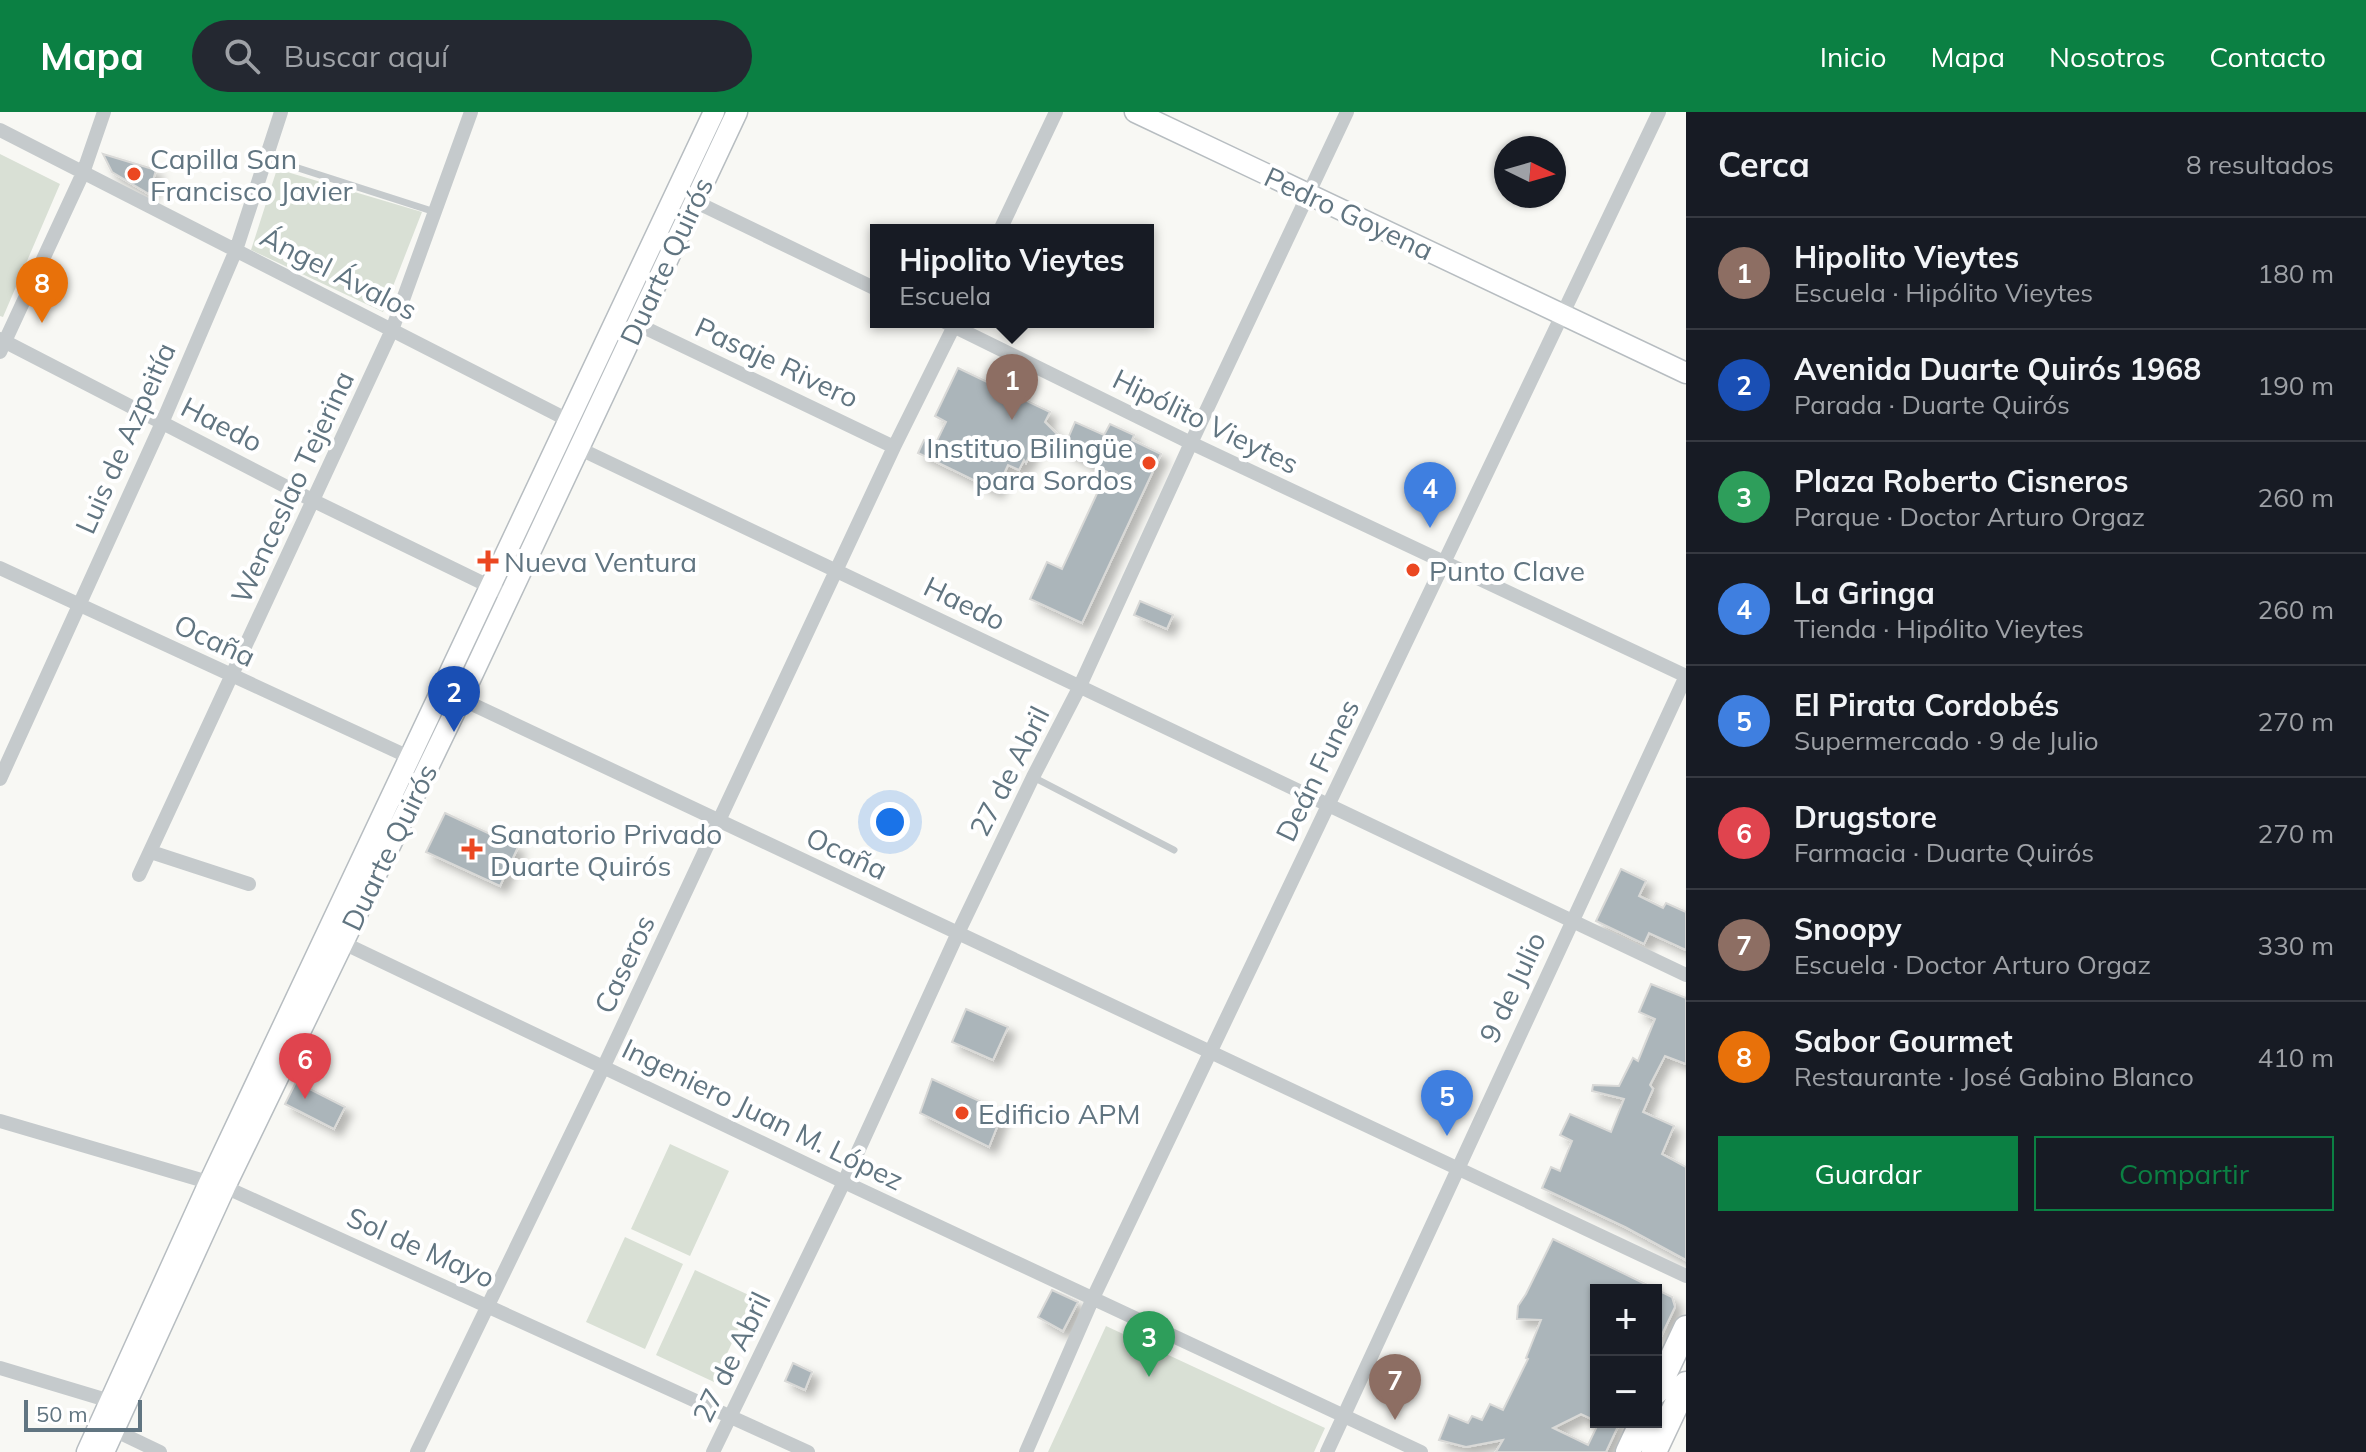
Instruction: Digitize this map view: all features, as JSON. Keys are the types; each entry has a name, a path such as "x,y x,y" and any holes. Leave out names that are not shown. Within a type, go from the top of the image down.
{"main road":[{"name":"Duarte Quirós","path":"87,1452 334,938 461,699 499,591 568,420 714,112"},
{"name":"Duarte Quirós","path":"334,938 409,757 578,448 737,112"},
{"name":"Pedro Goyena","path":"1135,112 1686,373"},
{"name":"Duarte Quirós","path":"104,1452 217,1185"},
{"path":"1662,1379 1686,1328"},
{"path":"1654,1452 1686,1384"},
{"path":"1628,1452 1639,1428"}],"street":[{"path":"2,344 83,173 104,112"},
{"name":"Luis de Azpeitía","path":"0,779 162,423 236,250 281,112"},
{"name":"Wenceslao Tejerina","path":"139,875 392,330 471,112"},
{"path":"1003,224 1056,112"},
{"name":"27 de Abril","path":"713,1452 844,1182 957,935 1079,688 1347,112"},
{"name":"Deán Funes","path":"1026,1452 1093,1298 1659,112"},
{"name":"Ángel Ávalos","path":"0,130 568,420"},
{"path":"673,198 694,201 870,286"},
{"name":"Pasaje Rivero","path":"637,324 894,447"},
{"name":"Caseros","path":"417,1452 839,571 950,328"},
{"name":"Hipólito Vieytes","path":"962,328 1191,443 1686,676"},
{"name":"Haedo","path":"2,344 499,591"},
{"name":"Haedo","path":"578,448 1686,975"},
{"name":"Ocaña","path":"0,568 409,757"},
{"name":"9 de Julio","path":"1327,1452 1686,676"},
{"name":"Ocaña","path":"461,699 1686,1276"},
{"path":"151,852 249,884"},
{"name":"Ingeniero Juan M. López","path":"334,938 844,1182 1421,1452"},
{"name":"Sol de Mayo","path":"0,1121 217,1185 808,1452"},
{"path":"0,1368 110,1401"},
{"path":"114,1430 160,1452"}],"lane":[{"path":"295,167 435,212"},
{"path":"1033,777 1174,850"}],"shaded area":[{"path":"0,154 60,184 3,317 0,316"},
{"path":"277,169 422,212 383,312 251,250"},
{"path":"670,1144 729,1171 690,1256 631,1229"},
{"path":"625,1237 683,1264 645,1349 586,1322"},
{"path":"695,1270 753,1297 714,1382 656,1355"},
{"path":"1106,1326 1325,1428 1314,1452 1048,1452"}],"building":[{"name":"Capilla San Francisco Javier","path":"103,154 156,170 149,194 112,172"},
{"path":"958,368 1050,412 1045,422 1066,443 1075,422 1104,435 1110,424 1134,435 1132,440 1161,454 1082,623 1030,599 1047,562 1062,569 1107,472 1046,441 1043,448 1035,444 1019,470 1008,465 996,491 918,453 924,440 935,445 946,422 935,416"},
{"path":"1140,601 1173,615 1167,629 1134,615"},
{"name":"Sanatorio Privado Duarte Quirós","path":"445,813 518,847 500,886 426,852"},
{"path":"1621,869 1646,881 1639,896 1663,908 1666,903 1686,912 1686,950 1649,933 1644,944 1596,921"},
{"path":"1651,984 1686,998 1686,1064 1665,1056 1650,1085 1653,1089 1643,1112 1674,1126 1662,1154 1686,1167 1686,1260 1542,1188 1551,1167 1560,1171 1572,1141 1560,1135 1570,1114 1611,1132 1624,1099 1592,1091 1593,1085 1619,1086 1633,1058 1638,1061 1655,1019 1639,1012"},
{"path":"966,1009 1008,1027 993,1060 952,1042"},
{"name":"Edificio APM","path":"932,1079 1003,1112 989,1147 920,1113"},
{"path":"296,1082 345,1107 334,1129 285,1104"},
{"path":"1553,1239 1645,1284 1590,1284 1590,1418 1581,1414 1553,1428 1588,1445 1596,1428 1617,1428 1606,1452 1496,1452 1503,1440 1466,1447 1439,1440 1449,1415 1468,1423 1472,1416 1482,1420 1490,1404 1503,1410 1528,1359 1541,1320 1517,1319 1518,1306"},
{"path":"1052,1290 1078,1302 1063,1331 1038,1317"},
{"path":"1662,1292 1672,1297 1675,1307 1662,1334"},
{"path":"793,1363 812,1372 805,1390 785,1381"}],"place":[{"name":"Capilla San Francisco Javier","path":"134,174"},
{"name":"Sabor Gourmet","path":"42,323"},
{"name":"Hipolito Vieytes","path":"1012,420"},
{"name":"Instituo Bilingüe para Sordos","path":"1149,463"},
{"name":"La Gringa","path":"1430,528"},
{"name":"Nueva Ventura","path":"488,561"},
{"name":"Punto Clave","path":"1413,570"},
{"name":"Avenida Duarte Quirós 1968","path":"454,732"},
{"name":"Sanatorio Privado Duarte Quirós","path":"472,849"},
{"name":"Drugstore","path":"305,1099"},
{"name":"Edificio APM","path":"962,1113"},
{"name":"El Pirata Cordobés","path":"1447,1136"},
{"name":"Plaza Roberto Cisneros","path":"1149,1377"},
{"name":"Snoopy","path":"1395,1420"}]}
